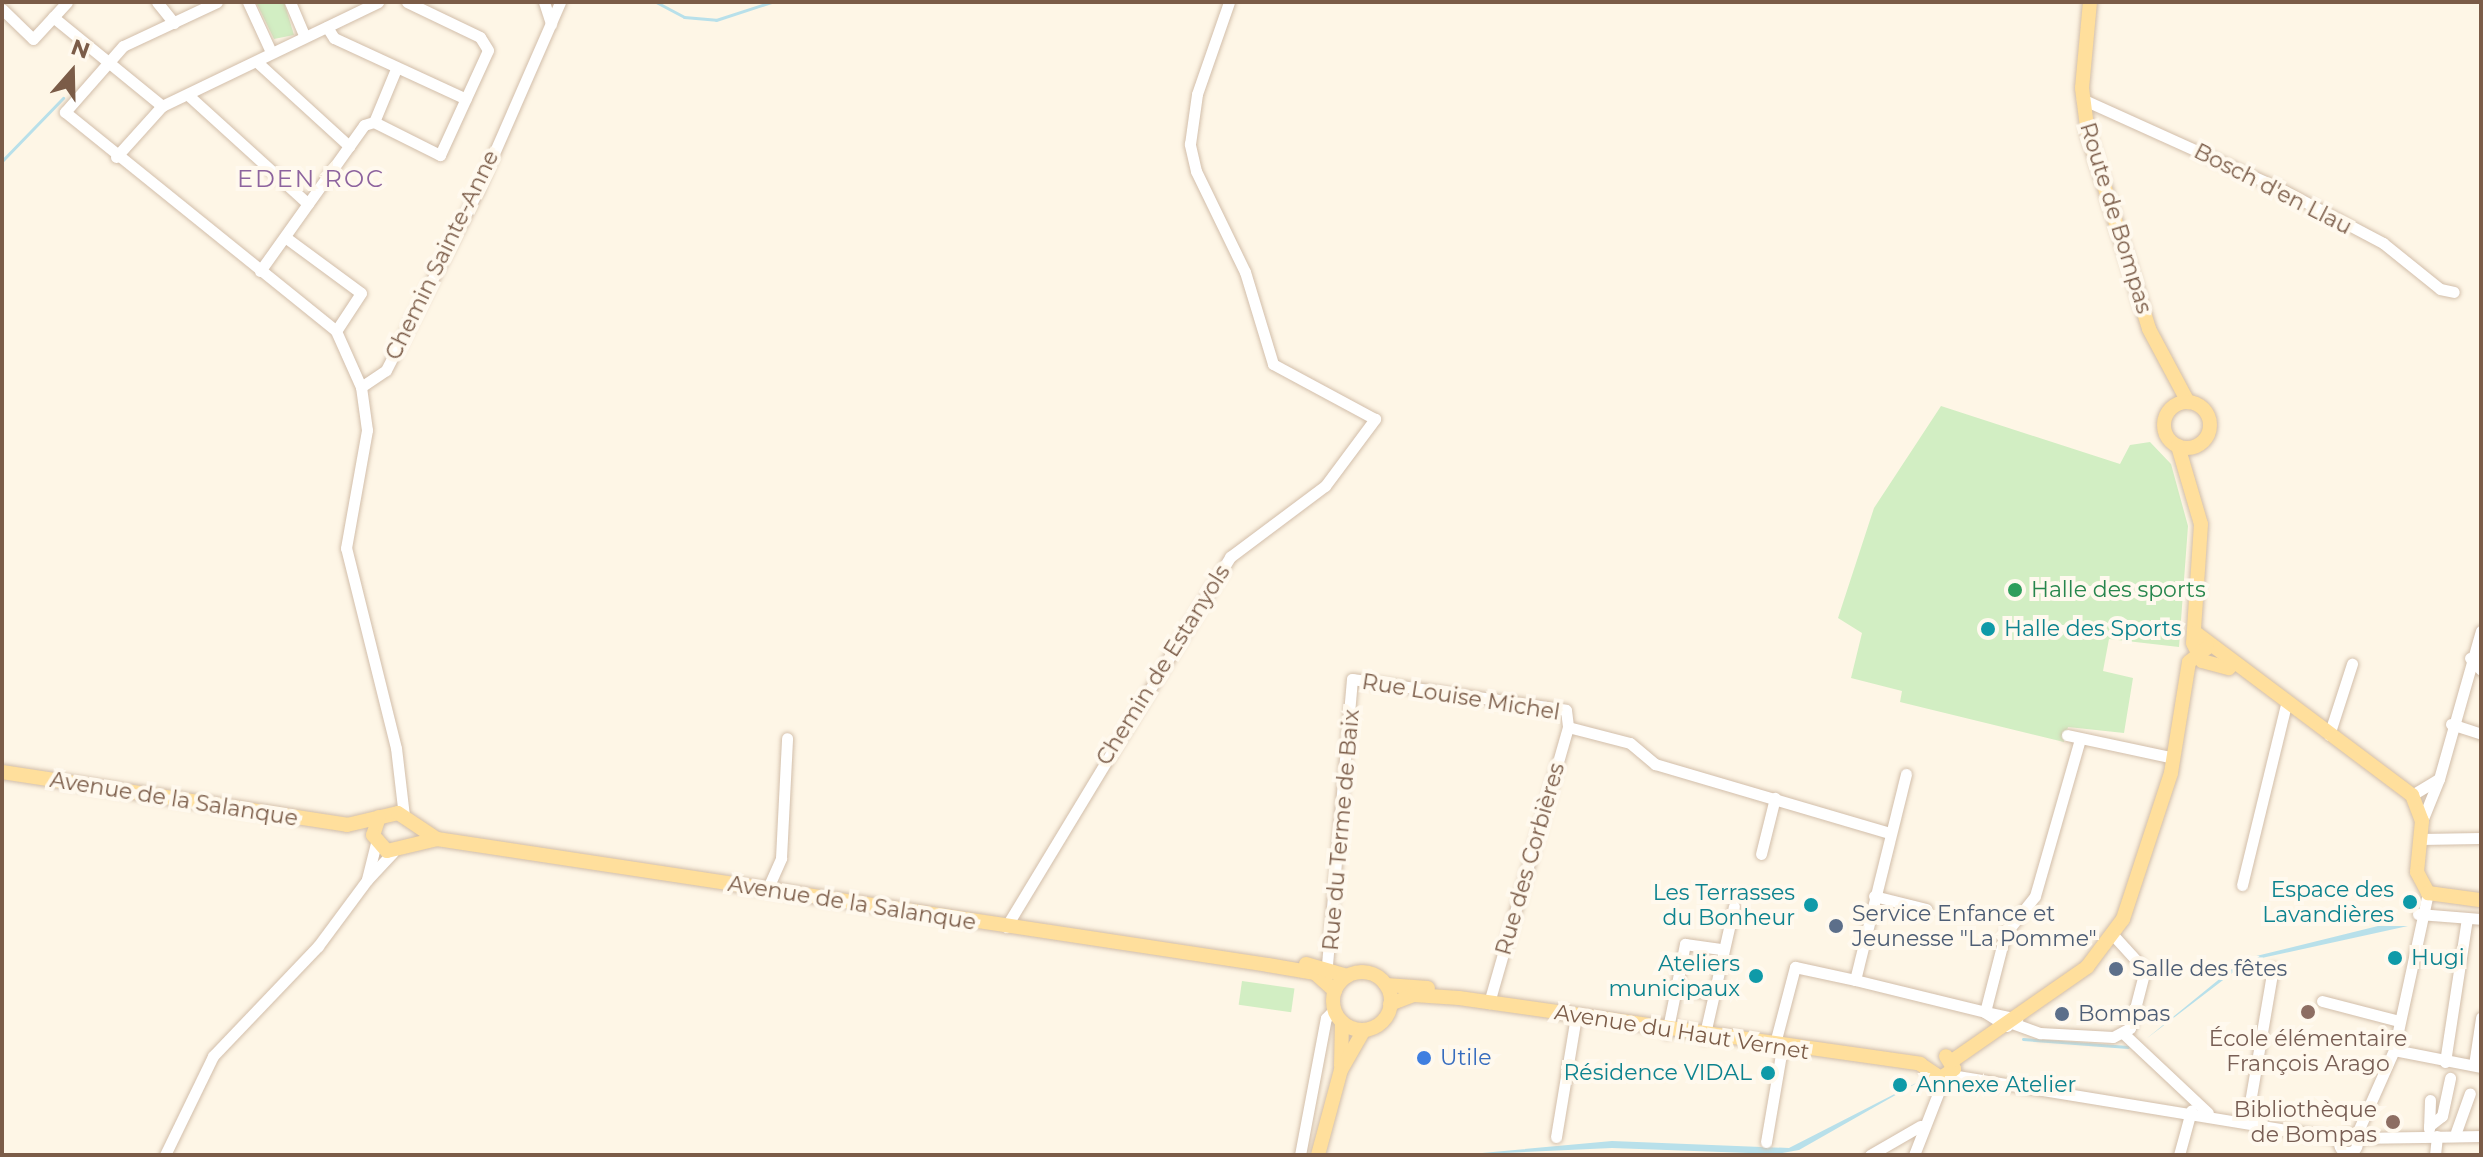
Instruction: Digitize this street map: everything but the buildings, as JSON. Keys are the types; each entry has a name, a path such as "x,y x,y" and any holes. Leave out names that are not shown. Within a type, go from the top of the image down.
{"main road":[{"name":"Route de Bompas","path":"2090,2 2082,99 2149,329 2174,381 2181,404"},
{"path":"2188,467 2193,447 2211,426 2205,409 2181,404 2165,431 2178,446 2188,467 2201,524 2196,633 2205,657 2237,671 2412,795 2422,821 2412,879 2427,896 2481,900"},
{"path":"2178,446 2193,447"},
{"path":"1945,1071 2087,967 2113,935 2135,898 2174,758 2185,689 2192,673 2205,657"},
{"path":"2185,689 2205,657"},
{"name":"Avenue de la Salanque","path":"2,772 347,825 375,842 400,849"},
{"name":"Avenue de la Salanque","path":"347,825 382,816"},
{"path":"375,842 382,816 407,820 437,839"},
{"path":"407,820 400,849 437,839"},
{"name":"Avenue de la Salanque","path":"437,839 1268,965 1329,980"},
{"path":"1318,1155 1341,1070 1364,1030 1380,1023 1390,1004 1386,985 1364,972 1329,980 1338,1016 1341,1070"},
{"name":"Avenue du Haut Vernet","path":"1386,985 1667,1033 1945,1071"},
{"name":"Avenue du Haut Vernet","path":"1390,1004 1414,995 1459,998"},
{"path":"1338,1016 1364,1030"}],"street":[{"path":"2,9 33,39 67,2"},
{"path":"157,2 174,23"},
{"path":"217,2 104,64 65,112 116,157 336,331 361,387 367,430 346,548 407,820"},
{"path":"248,2 271,52"},
{"path":"290,2 304,35"},
{"path":"116,157 162,106 378,2"},
{"path":"374,122 440,155 487,43 407,2"},
{"path":"544,2 551,24"},
{"name":"Chemin Sainte-Anne","path":"361,387 386,370 478,190 560,2"},
{"name":"Chemin de Estanyols","path":"1006,927 1230,557 1325,486 1375,419 1273,364 1245,272 1196,171 1190,144 1197,94 1229,2"},
{"path":"53,17 104,64 162,106"},
{"path":"327,27 334,38 466,99"},
{"path":"257,62 349,146"},
{"path":"260,271 349,146 374,122 396,69"},
{"path":"188,95 308,204"},
{"name":"Bosch d'en Llau","path":"2082,99 2279,188 2383,243 2440,289 2454,292"},
{"path":"285,237 361,293 336,331"},
{"path":"2422,821 2439,779 2451,724 2481,631"},
{"path":"2470,658 2481,670"},
{"path":"2329,735 2352,664"},
{"name":"Rue Louise Michel","path":"1352,679 1569,721 1630,743 1655,764 1889,833"},
{"name":"Rue du Terme de Baix","path":"1329,980 1352,679"},
{"path":"2242,885 2286,704"},
{"name":"Rue des Corbières","path":"1489,1003 1569,721"},
{"path":"2451,724 2481,734"},
{"path":"2067,735 2174,758"},
{"path":"767,890 781,858 787,738"},
{"path":"1985,1012 2005,934 2035,896 2080,739"},
{"path":"1855,980 1906,774"},
{"path":"2412,795 2439,779"},
{"path":"382,816 400,787"},
{"path":"1761,854 1775,798"},
{"path":"2420,839 2481,838"},
{"path":"367,880 375,842"},
{"path":"165,1155 213,1056 318,946 367,880 400,849"},
{"path":"1874,896 1926,909"},
{"path":"2352,1150 2394,1050 2418,914 2427,896"},
{"path":"1704,1038 1719,949 1734,906"},
{"path":"2418,914 2481,919"},
{"path":"2445,1062 2467,919"},
{"path":"2113,935 2145,970 2124,1034"},
{"path":"1667,1033 1685,944 1719,949"},
{"path":"1766,1142 1778,1048 1795,967 1985,1012 2040,1033 2124,1034 2208,1113"},
{"path":"2247,1120 2273,968"},
{"path":"1675,988 1711,993"},
{"path":"2322,1001 2399,1021"},
{"path":"1300,1155 1326,1018 1338,1016"},
{"path":"1556,1137 1576,1016"},
{"path":"2394,1050 2477,1066 2481,1018"},
{"path":"1914,1155 1920,1126 1945,1071"},
{"name":"Avenue du Haut Vernet","path":"1945,1071 2247,1120 2341,1139 2352,1150 2431,1133 2456,1132"},
{"path":"2431,1133 2442,1116 2450,1078"},
{"path":"2470,1093 2456,1132 2481,1136"},
{"path":"2430,1100 2431,1133 2437,1154"},
{"path":"2179,1155 2191,1111"},
{"path":"1870,1155 1920,1126"}],"green space":[{"path":"256,2 284,2 294,35 274,39"},
{"name":"Halle des sports","path":"1941,406 2120,464 2130,445 2150,442 2171,464 2188,526 2179,647 2109,639 2103,671 2133,678 2124,733 2068,727 2064,742 1900,702 1902,691 1851,678 1862,633 1838,618 1874,508"},
{"path":"1242,981 1294,988 1291,1012 1239,1005"}],"water":[{"path":"2378,926 2408,926 2248,961 2146,1039 2244,959"},
{"path":"1922,1080 1799,1150 1776,1154 1612,1148 1460,1155 1612,1141 1789,1148"}],"waterway":[{"path":"656,2 684,17 716,20 771,2"},
{"path":"2,161 63,98"},
{"path":"2023,1039 2128,1047"}],"place":[{"name":"Halle des sports","path":"2015,590"},
{"name":"Halle des Sports","path":"1988,629"},
{"name":"Espace des Lavandières","path":"2410,902"},
{"name":"Les Terrasses du Bonheur","path":"1811,905"},
{"name":"Service Enfance et Jeunesse \"La Pomme\"","path":"1836,926"},
{"name":"Hugi","path":"2395,958"},
{"name":"Salle des fêtes","path":"2116,969"},
{"name":"Ateliers municipaux","path":"1756,976"},
{"name":"École élémentaire François Arago","path":"2308,1012"},
{"name":"Bompas","path":"2062,1014"},
{"name":"Utile","path":"1424,1058"},
{"name":"Résidence VIDAL","path":"1768,1073"},
{"name":"Annexe Atelier","path":"1900,1085"},
{"name":"Bibliothèque de Bompas","path":"2393,1122"}],"district":[{"name":"EDEN ROC","path":"311,179"}]}
